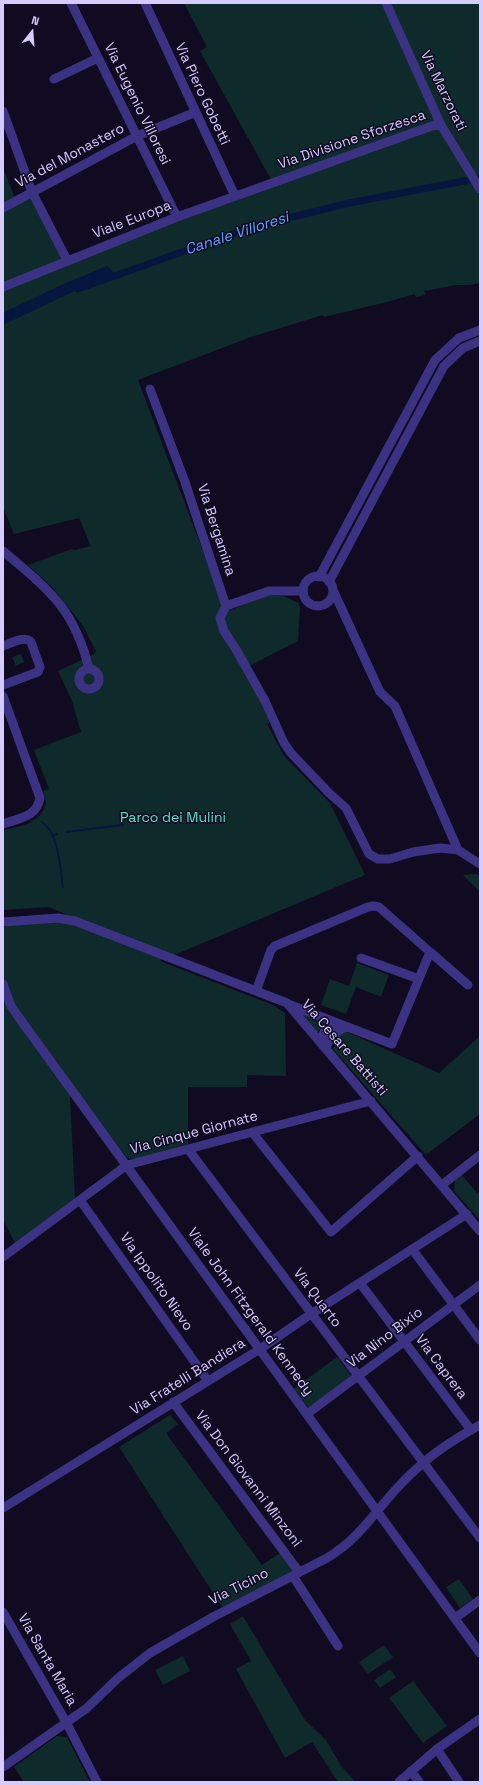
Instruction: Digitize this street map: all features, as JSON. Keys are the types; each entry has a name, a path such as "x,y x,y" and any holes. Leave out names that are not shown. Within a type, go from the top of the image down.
{"street":[{"name":"Via Eugenio Villoresi","path":"71,3 177,217"},
{"name":"Via Piero Gobetti","path":"144,3 235,196"},
{"name":"Via Marzorati","path":"386,3 441,125 480,189"},
{"path":"54,79 98,58"},
{"path":"3,112 32,192 67,260"},
{"name":"Via del Monastero","path":"3,208 137,136 196,112"},
{"name":"Via Divisione Sforzesca","path":"272,182 432,126 441,125"},
{"name":"Viale Europa","path":"3,287 177,217 272,182"},
{"path":"480,330 458,338 435,360 319,576 307,581 303,591 306,600 313,606 326,604 330,600 331,586 444,366 463,348 480,341"},
{"name":"Via Bergamina","path":"150,389 185,482 226,606"},
{"path":"3,551 48,591 69,616 82,643 90,669"},
{"path":"319,576 331,586 380,692 395,706 458,850"},
{"path":"303,591 269,591 226,606 220,618 224,631 266,701 284,743 307,770 346,808 369,854 378,859 390,859 413,852 440,848 458,850 480,864"},
{"path":"3,646 22,639 30,640 40,669 35,673 3,685"},
{"path":"3,696 39,792 39,804 32,814 3,824"},
{"path":"256,991 271,950 275,946 368,907 379,907 468,985"},
{"name":"Via Cesare Battisti","path":"3,922 58,918 71,920 287,1003 480,1231"},
{"path":"287,1003 392,1044 430,952"},
{"path":"361,958 419,979"},
{"name":"Viale John Fitzgerald Kennedy","path":"3,984 11,1006 480,1653"},
{"path":"335,1022 324,1032 323,1045 328,1043 335,1033 347,1027"},
{"name":"Via Cinque Giornate","path":"3,1257 127,1165 371,1101"},
{"path":"252,1132 331,1232 418,1156"},
{"name":"Via Quarto","path":"188,1149 480,1538"},
{"path":"442,1185 480,1155"},
{"name":"Via Ippolito Nievo","path":"80,1200 208,1381"},
{"name":"Via Fratelli Bandiera","path":"3,1508 260,1349 311,1314 467,1214"},
{"path":"412,1250 480,1340"},
{"name":"Via Caprera","path":"360,1283 471,1430"},
{"name":"Via Nino Bixio","path":"307,1414 480,1285"},
{"name":"Via Don Giovanni Minzoni","path":"174,1402 296,1574 338,1646"},
{"name":"Via Ticino","path":"3,1767 87,1708 116,1679 150,1653 200,1624 345,1547 360,1533 405,1479 423,1462 450,1441 480,1426"},
{"path":"455,1618 480,1600"},
{"name":"Via Santa Maria","path":"3,1612 66,1722 97,1782"},
{"path":"398,1782 437,1749 480,1719"},
{"path":"437,1749 459,1782"},
{"path":"411,1771 419,1782"}],"green space":[{"name":"Parco dei Mulini","path":"184,3 480,3 480,283 456,285 424,291 426,295 416,297 414,294 324,317 323,315 251,337 138,380 226,612 266,596 283,596 299,603 298,641 245,668 270,722 267,724 284,756 330,803 365,875 160,961 273,1005 285,1013 286,1076 247,1075 247,1087 188,1087 188,1144 138,1159 127,1158 77,1092 70,1097 75,1198 15,1243 3,1220 3,928 11,924 59,921 114,935 49,907 3,910 3,830 35,820 44,810 46,803 43,791 49,789 34,750 81,732 72,701 58,671 94,654 96,651 83,626 52,587 28,565 72,549 75,550 91,546 79,518 14,534 3,507 3,168 17,203 30,197 64,262 274,185 200,51 207,47"},
{"path":"21,654 24,662 16,666 12,657"},
{"path":"476,874 480,876 480,892 463,875"},
{"path":"357,963 389,975 381,997 356,987 346,1014 321,1005 330,979 349,986"},
{"path":"303,1014 325,1022 317,1033"},
{"path":"347,1032 439,1073 480,1036 480,1114 426,1155 333,1049 340,1035"},
{"path":"461,1174 477,1193 480,1191 480,1220 454,1191 455,1180"},
{"path":"337,1357 352,1376 309,1408 293,1389"},
{"path":"170,1415 178,1424 166,1433 262,1565 280,1553 295,1571 222,1607 119,1447"},
{"path":"459,1579 473,1599 460,1608 446,1587"},
{"path":"243,1616 305,1720 326,1740 341,1766 356,1782 338,1782 312,1742 285,1758 236,1669 251,1661 230,1624"},
{"path":"384,1645 393,1657 368,1674 359,1662"},
{"path":"183,1656 190,1671 163,1685 155,1670"},
{"path":"390,1669 396,1677 380,1688 374,1680"},
{"path":"413,1681 447,1726 423,1743 389,1698"},
{"path":"57,1736 67,1737 90,1782 24,1782 14,1767"}],"water":[{"path":"107,266 115,274 3,325 3,313 59,286"}],"waterway":[{"name":"Canale Villoresi","path":"78,289 252,227 349,203 480,178"},
{"path":"42,822 48,827 55,842 60,861 63,887"},
{"path":"66,832 123,825"},
{"path":"52,836 57,834"}]}
